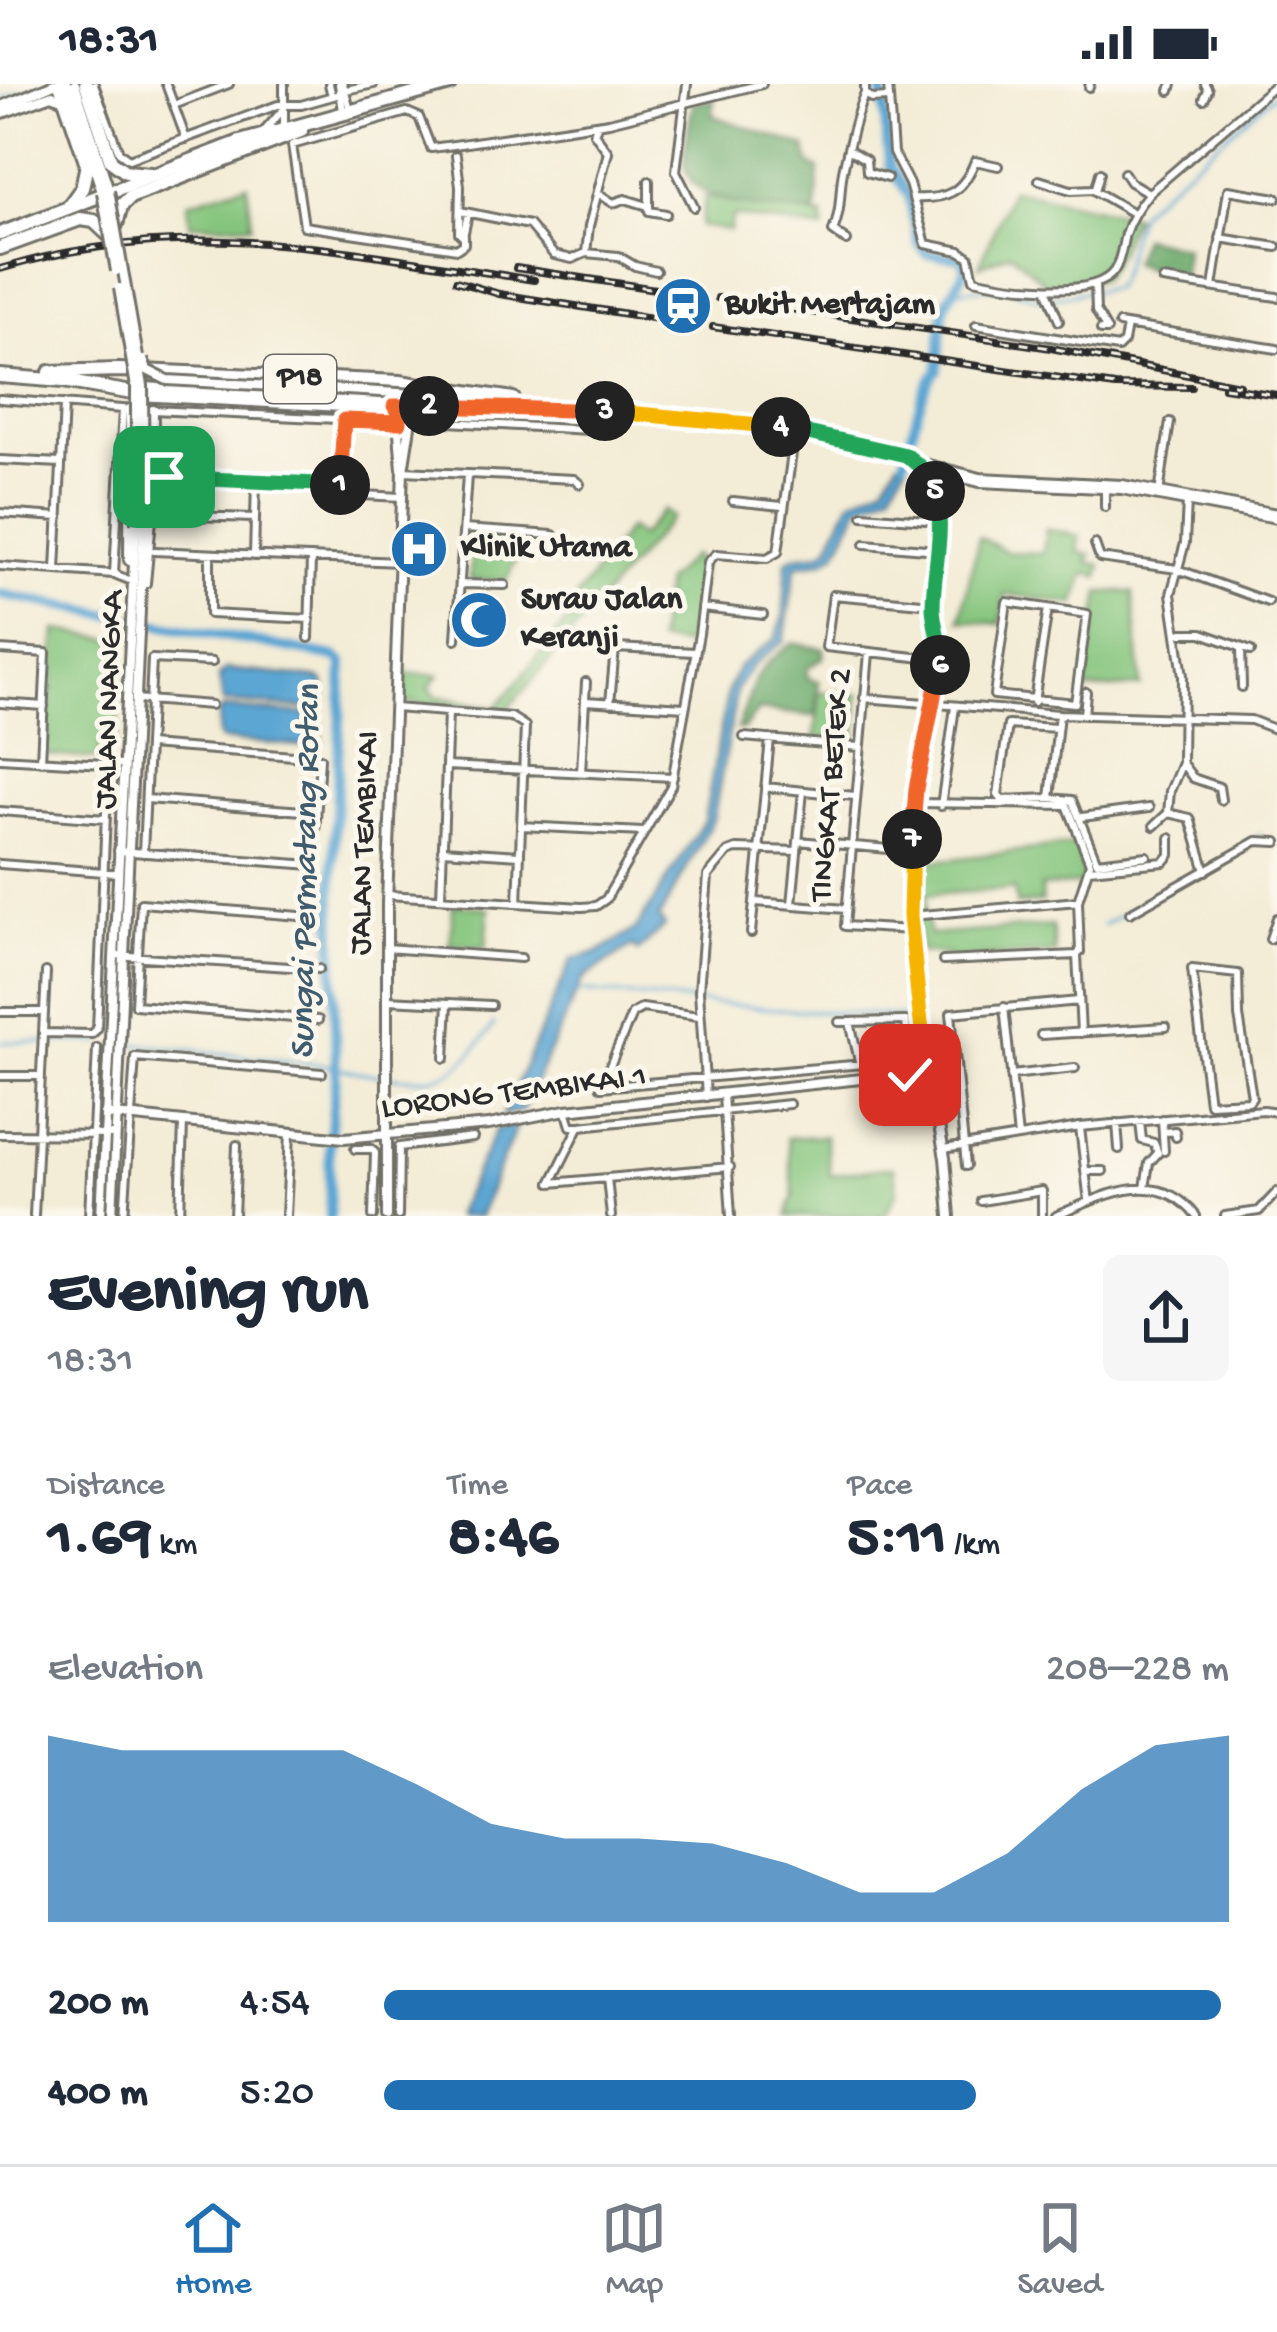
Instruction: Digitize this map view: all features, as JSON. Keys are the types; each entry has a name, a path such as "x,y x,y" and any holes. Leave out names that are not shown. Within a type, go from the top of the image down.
{"main road":[{"path":"64,84 87,164 105,192"},
{"path":"90,84 111,161 105,192"},
{"path":"0,234 261,135 450,84"},
{"path":"0,248 80,219 113,230 121,206 130,197 393,98"},
{"path":"111,161 126,172 152,175"},
{"path":"69,207 82,188 87,164"},
{"path":"116,391 125,380 118,370"},
{"name":"P18","path":"0,374 118,370 400,382 480,396 795,430 984,479 1105,486 1277,516"},
{"path":"139,389 133,382 140,371"},
{"name":"P18","path":"0,374 116,391 411,408 597,410"},
{"path":"911,458 931,482 940,515"}],"street":[{"path":"0,110 64,84"},
{"name":"JALAN NANGKA","path":"64,84 105,192 132,318 139,389 139,595 122,765 119,955"},
{"path":"90,84 119,152 126,158 344,89 374,84"},
{"path":"166,84 186,139"},
{"path":"174,105 229,84"},
{"path":"284,84 284,128"},
{"path":"329,84 344,89"},
{"path":"687,84 676,172 694,207"},
{"path":"393,98 419,117 431,148 600,124 762,84"},
{"path":"888,84 884,99 893,153 926,244 969,257 974,279 1049,296 1095,285 1114,271 1133,213 1149,193 1276,84"},
{"path":"1204,84 1208,90 1204,99"},
{"path":"847,241 833,231 843,207 842,173 851,151 856,112 866,88 884,99"},
{"path":"344,89 346,110"},
{"path":"0,110 52,95 66,101"},
{"path":"261,135 284,107"},
{"path":"407,112 292,145 302,224 458,249 464,244 459,233 465,212 456,155"},
{"path":"465,212 529,225 554,255 580,259 586,253 608,152 593,129 600,124"},
{"path":"851,151 866,160 867,172 886,178"},
{"path":"913,198 945,198 968,181 976,161 998,166"},
{"path":"1094,189 1100,173"},
{"path":"1124,173 1149,193"},
{"path":"1040,180 1071,190 1094,189 1133,213"},
{"path":"649,181 649,211 666,214"},
{"path":"1213,287 1228,190 1277,198"},
{"path":"598,194 616,203 626,199 648,206"},
{"path":"592,215 609,200"},
{"name":"JALAN NANGKA","path":"113,230 139,389"},
{"path":"1220,238 1277,247"},
{"path":"586,253 618,256 656,271"},
{"path":"1163,280 1277,297"},
{"path":"1095,285 1096,311 1107,330 1101,330"},
{"path":"1049,296 1059,321"},
{"path":"132,318 144,364 156,377 526,426 607,431"},
{"path":"976,325 1118,348 1124,342 1123,325 1277,349"},
{"path":"56,570 68,405 63,381"},
{"path":"68,405 80,384"},
{"path":"139,389 411,408"},
{"path":"0,399 344,420 480,396"},
{"name":"JALAN TEMBIKAI","path":"392,1211 387,895 403,471 399,455 411,408"},
{"path":"0,566 114,574 130,582 126,409"},
{"path":"114,574 126,409"},
{"path":"139,595 145,585 149,551 154,410"},
{"path":"342,490 344,420"},
{"path":"130,428 142,421 153,428"},
{"path":"1159,493 1170,422"},
{"path":"387,895 596,906 606,899 673,777 708,562 716,554 775,555 795,430"},
{"path":"0,460 61,463"},
{"path":"403,471 574,479 580,484"},
{"path":"950,1216 910,916 914,803 941,660 933,604 940,515 951,472"},
{"path":"456,639 467,475"},
{"path":"152,477 402,497"},
{"path":"254,556 256,482"},
{"path":"1105,486 1105,507"},
{"path":"1154,826 1168,813 1170,791 1182,764 1184,719 1171,594 1185,542 1187,497"},
{"path":"733,501 782,506"},
{"path":"0,513 59,517"},
{"path":"862,515 940,515"},
{"path":"189,516 255,518"},
{"name":"JALAN NANGKA","path":"101,1216 135,699 130,582 140,523"},
{"path":"464,529 553,536"},
{"path":"865,544 938,550"},
{"path":"1095,544 1100,558 1177,569 1268,602"},
{"path":"154,551 399,562"},
{"path":"210,554 210,614 310,620"},
{"path":"309,638 311,558"},
{"path":"461,584 505,585"},
{"path":"933,604 833,595 826,647 941,660"},
{"path":"865,698 955,707 1009,704 1034,702 1071,705 1077,700 1087,614 1007,602 994,695 1009,704 1059,714 1251,720 1277,730"},
{"path":"702,608 764,614"},
{"path":"1034,702 1048,608"},
{"path":"1178,633 1202,633 1251,651"},
{"path":"610,703 612,654 618,646 695,652"},
{"path":"1241,648 1242,687"},
{"path":"0,650 46,653 41,761"},
{"name":"TINGKAT BETEK 2","path":"869,653 845,926 911,930"},
{"path":"143,853 152,659 212,662"},
{"path":"581,772 586,682"},
{"path":"1084,715 1086,692"},
{"path":"135,699 211,704"},
{"path":"585,701 685,706"},
{"path":"0,703 44,706"},
{"path":"941,806 955,707"},
{"path":"394,708 520,719 525,726 518,903"},
{"path":"441,897 448,713"},
{"path":"1050,798 1059,714"},
{"path":"1058,728 1008,725 998,794 1002,800 1071,798 1100,863 1147,856"},
{"path":"744,736 859,747"},
{"path":"752,933 770,739"},
{"path":"123,852 313,865 320,758 148,745"},
{"path":"0,758 122,765"},
{"path":"1182,764 1193,778 1219,787 1221,800"},
{"path":"43,1039 94,1033 108,765"},
{"path":"446,766 673,777"},
{"path":"765,787 856,796"},
{"path":"792,904 802,790"},
{"path":"146,800 316,812"},
{"path":"914,803 1067,805 1085,845 1089,869 1078,901 1081,952 943,962"},
{"path":"1082,818 1149,808"},
{"path":"0,811 106,819"},
{"path":"1168,813 1190,818 1205,868"},
{"path":"521,826 645,832"},
{"path":"1089,869 1164,862 1170,855 1170,838"},
{"path":"1130,913 1257,841 1277,842"},
{"path":"706,1097 699,991 711,869 736,849 851,846 912,851"},
{"path":"442,850 520,855"},
{"path":"0,864 117,873"},
{"path":"910,916 1078,901"},
{"path":"756,902 846,909"},
{"path":"315,921 141,904 135,1006 318,1020"},
{"path":"1270,939 1277,918"},
{"path":"386,948 521,958"},
{"path":"119,955 319,969"},
{"path":"1077,955 1081,1033"},
{"path":"1206,1115 1209,1103 1192,969 1238,974 1239,1016 1252,1097 1209,1103"},
{"path":"34,1216 46,972"},
{"path":"100,973 118,976"},
{"name":"JALAN NANGKA","path":"112,1216 118,976"},
{"path":"387,1000 491,1005"},
{"path":"965,1166 949,1018 956,1010 1079,1001"},
{"path":"445,1058 448,1003"},
{"path":"1004,1007 1018,1137"},
{"path":"699,1016 642,1008 632,1014 601,1083 605,1089 909,1060"},
{"path":"0,1012 44,1012"},
{"path":"839,1022 906,1022 910,1075"},
{"path":"850,1022 860,1065"},
{"path":"1041,1035 1166,1027"},
{"path":"88,1216 97,1048"},
{"path":"124,1216 135,1057 322,1073"},
{"path":"1011,1075 1075,1068"},
{"name":"LORONG TEMBIKAI 1","path":"106,1114 344,1138 928,1072"},
{"path":"0,1076 41,1076"},
{"path":"723,1095 731,1216"},
{"path":"1209,1103 1216,1106 1217,1114"},
{"name":"LORONG TEMBIKAI 1","path":"575,1126 789,1104"},
{"path":"566,1110 575,1126 551,1183 730,1167"},
{"path":"944,1149 1080,1127 1277,1112"},
{"path":"1162,1119 1164,1151"},
{"path":"1140,1121 1142,1140 1154,1143 1158,1153 1149,1163 1145,1188"},
{"path":"180,1216 183,1122"},
{"path":"1117,1123 1119,1149"},
{"path":"1080,1127 1089,1202"},
{"path":"429,1130 429,1142"},
{"path":"1164,1132 1175,1131 1176,1137"},
{"path":"286,1216 290,1133"},
{"path":"0,1134 116,1135"},
{"path":"393,1172 399,1147 473,1138"},
{"path":"233,1216 237,1145"},
{"path":"355,1149 375,1153 373,1216"},
{"path":"1085,1171 1103,1172"},
{"path":"608,1178 611,1216"},
{"path":"1056,1216 1145,1188 1169,1192 1196,1216"},
{"path":"981,1201 1042,1191 1042,1216"},
{"path":"1225,1216 1259,1211 1277,1192"}],"green space":[{"path":"714,100 713,116 806,147 809,164 819,169 816,214 722,199 693,183 685,154 693,103"},
{"path":"247,184 252,225 190,224 188,202"},
{"path":"1011,189 1134,216 1101,279 1049,287 1011,253 979,266"},
{"path":"705,197 823,216 823,230 733,216 730,231 701,226"},
{"path":"1142,237 1185,247 1182,276 1132,263"},
{"path":"663,510 672,517 507,710 403,702 405,674 439,675 429,687 436,696 496,708 574,613 576,598 628,528 640,537"},
{"path":"1046,529 1079,536 1078,552 1091,555 1087,562 1101,565 1099,577 1085,573 1075,604 1005,594 1000,624 960,620 979,537 1007,552 1043,553"},
{"path":"477,537 514,539 514,547 521,548 506,581 470,579 472,543"},
{"path":"693,555 701,563 692,641 687,645 657,642 665,582"},
{"path":"1100,592 1133,592 1141,686 1085,690"},
{"path":"56,630 122,641 116,747 100,746 99,759 46,755"},
{"path":"792,643 824,649 823,658 807,669 808,679 819,681 816,716 758,710 744,729 737,729 756,678"},
{"path":"820,692 859,694 856,738 815,738"},
{"path":"1077,844 1084,877 1081,884 1041,887 1042,902 1017,905 1014,889 926,895 926,912 916,913 917,863"},
{"path":"453,905 489,908 486,948 450,945"},
{"path":"927,916 929,935 1052,926 1055,953 951,959 920,952 917,917"},
{"path":"825,1136 830,1175 893,1167 897,1191 885,1216 787,1216 794,1195 787,1138"}],"water":[{"path":"898,461 906,464 891,491 860,506 837,552 825,560 796,566 784,641 753,665 737,689 713,820 659,918 665,926 638,951 632,946 583,979 522,1111 503,1115 572,959 599,952 636,929 704,821 728,690 739,666 775,639 783,618 787,561 828,548 851,500 884,484"},
{"path":"226,669 317,678 324,682 324,704 316,709 223,702 219,677"},
{"path":"224,708 320,715 322,742 315,747 221,740 219,712"},
{"path":"517,1125 479,1216 455,1216 496,1129"}],"waterway":[{"path":"882,84 889,165 909,196 918,243 927,254 963,258 965,270 944,307 938,370 922,398 904,460"},
{"path":"0,100 43,85"},
{"path":"955,290 1003,287 1041,299 1113,288 1142,208 1277,92"},
{"name":"Sungai Permatang Rotan","path":"0,594 335,657 343,663 332,891 336,1079 329,1146 330,1216"},
{"path":"1246,844 1260,835"},
{"path":"1103,925 1175,884"},
{"path":"577,991 916,1017"},
{"path":"128,1043 426,1078 455,1068 494,1024"},
{"path":"0,1042 102,1042"}],"railway":[{"path":"0,269 68,252 201,240 332,249 534,280"},
{"path":"516,268 702,296"},
{"path":"456,281 499,294 697,325"},
{"path":"718,298 1051,348 1239,385"},
{"path":"713,327 1115,386 1191,387"},
{"path":"1224,387 1277,395"}],"place":[{"name":"Bukit Mertajam","path":"683,306"},
{"name":"Klinik Utama","path":"419,549"},
{"name":"Surau Jalan Keranji","path":"479,620"}],"route":[{"path":"164,477 342,485 344,420 400,422 394,406 512,406 738,421 822,434 913,458 931,482 940,509 933,604 941,660 916,789 912,851 911,930 928,1072 910,1075"}]}
